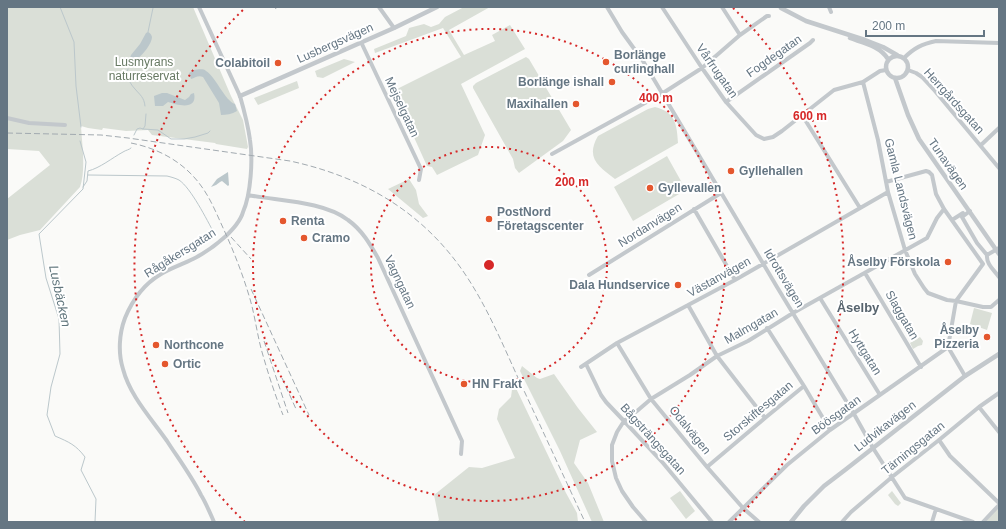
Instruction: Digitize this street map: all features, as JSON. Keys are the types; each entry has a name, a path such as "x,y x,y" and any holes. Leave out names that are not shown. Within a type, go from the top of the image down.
{"street":[{"name":"Rågåkersgatan","path":"200,7 240,96 244,110 250,140 250,174 248,195 244,212 235,226 213,247 195,258 160,274 142,290 128,310 120,341 121,362 129,386 201,494 214,522"},
{"path":"379,7 394,28"},
{"name":"Lusbergsvägen","path":"240,96 394,28 437,7"},
{"name":"Idrottsvägen","path":"607,7 622,32 644,61 763,264 905,498 973,522"},
{"name":"Vårfrugatan","path":"662,7 726,102 756,135 764,139 773,137 802,115"},
{"path":"722,7 740,35"},
{"path":"780,7 806,21 865,40 904,58 908,63 908,70 901,77 895,78 889,75 886,70 886,62 888,59 897,55"},
{"path":"780,7 806,23 875,47 884,52 888,59"},
{"path":"829,7 831,12"},
{"path":"552,154 663,93 702,68 740,35 769,16"},
{"name":"Fogdegatan","path":"726,102 813,40"},
{"name":"Mejselgatan","path":"361,42 421,169 419,180"},
{"path":"904,58 919,46 927,42 999,43"},
{"path":"860,208 802,115 834,90 863,82 880,71 886,70"},
{"name":"Herrgårdsgatan","path":"908,70 922,77 999,168"},
{"name":"Tunavägen","path":"895,78 908,115 919,140 998,250"},
{"name":"Gamla Landsvägen","path":"863,82 878,140 888,192 915,274 928,292 947,300 983,307 992,307 999,300"},
{"path":"7,118 29,123 65,125"},
{"path":"980,145 999,128"},
{"path":"886,182 926,171 929,172 932,175 936,194 944,209 983,264 956,301 948,348 965,376"},
{"name":"Nordanvägen","path":"589,275 721,192"},
{"name":"Västanvägen","path":"581,367 617,342 735,280 888,192"},
{"name":"Vagngatan","path":"248,195 323,208 341,215 360,231 369,241 462,441 461,454"},
{"path":"694,209 735,280"},
{"name":"Malmgatan","path":"624,421 651,399 717,356 748,341 793,313 927,238 937,218 944,209"},
{"path":"952,220 969,211"},
{"path":"969,211 962,217 977,243 987,255 986,260 989,265 999,277"},
{"path":"987,255 998,250"},
{"name":"Slaggatan","path":"865,273 921,367"},
{"name":"Hyttgatan","path":"820,298 880,395"},
{"path":"688,306 717,356 765,418"},
{"path":"767,328 830,430"},
{"name":"Odalvägen","path":"617,342 651,399 707,467 744,508 759,522"},
{"name":"Böösgatan","path":"729,522 787,465 830,430 948,348"},
{"name":"Ludvikavägen","path":"791,522 804,506 824,486 965,376 999,354"},
{"name":"Bågsträngsgatan","path":"586,364 606,402 663,463 712,522"},
{"name":"Storskiftesgatan","path":"707,467 804,386"},
{"name":"Tärningsgatan","path":"842,522 851,512 892,477 979,406 999,393"},
{"path":"979,406 999,432"},
{"path":"624,421 617,432 612,445 612,461 616,478 622,491 646,522"},
{"path":"939,440 950,456 999,504 983,522"},
{"path":"932,522 936,509"}],"green space":[{"name":"Lusmyrans naturreservat","path":"7,7 193,7 231,96 243,120 248,147 247,149 215,143 152,135 148,130 126,131 103,128 102,130 81,126 83,173 80,187 40,230 7,240 7,199 50,165 39,151 7,149"},
{"path":"464,7 490,7 449,30 464,55 495,41 492,35 510,25 525,49 461,84 485,135 478,155 437,175 432,167 427,166 393,91 461,57 443,28 375,53 374,49 406,36 409,28 424,24 431,27 439,24 445,17"},
{"path":"526,57 529,59 571,130 563,141 519,173 515,168 513,159 473,86"},
{"path":"344,59 355,62 323,78 317,77 315,71"},
{"path":"297,81 299,88 258,105 254,98"},
{"path":"655,107 667,112 674,120 677,130 678,143 615,179 599,166 593,156 594,144 598,136 648,109"},
{"name":"Gyllevallen","path":"667,156 686,190 633,221 614,187"},
{"path":"409,179 416,190 419,204 428,216 423,218 388,189"},
{"path":"974,308 992,313 987,330 970,324"},
{"path":"920,337 923,341 922,345 913,349 910,343"},
{"path":"522,366 540,379 554,374 597,432 580,440 574,463 588,483 604,522 592,522 560,451 520,371"},
{"path":"513,382 577,513 578,522 436,522 439,520 434,495 469,467 482,468 515,458 497,419 499,409 511,397"},
{"path":"680,491 695,511 686,519 670,498"},
{"path":"892,491 901,503 898,506 888,495"},
{"path":"998,508 999,522 985,522"}],"shaded area":[{"path":"148,32 152,37 152,40 145,52 132,60 130,58 131,55"},
{"path":"194,70 205,70 210,74 231,102 235,104 237,111 221,115 219,103 203,77 198,76 191,79 189,73"},
{"path":"167,93 185,100 194,93 194,99 190,105 181,105 168,102 163,106 155,106 154,96"},
{"path":"228,172 228,186 222,181 211,187 217,179"}],"waterway":[{"name":"Lusbäcken","path":"60,7 74,42 76,86 81,127"},
{"path":"148,32 153,8"},
{"path":"128,69 126,75 132,86 143,98 145,106"},
{"path":"134,135 137,129 143,129 145,126 146,114"},
{"path":"143,129 158,130 171,139 195,137 210,131"},
{"name":"Lusbäcken","path":"80,141 86,162 83,189 39,234 46,278 59,319 60,354 51,387 47,415 55,436 72,444 85,457 81,470 96,499 95,522"},
{"path":"83,187 87,181 88,171 131,148"},
{"path":"88,175 167,176 178,179 194,197 214,233"}],"railway":[{"path":"7,133 101,135 290,161 343,177 390,201 412,216 432,234 450,254 475,289 495,327 585,522"},
{"path":"131,143 153,149 181,165 197,181 210,199 244,281 252,305 262,352 283,415"},
{"path":"231,237 251,259"},
{"path":"251,289 309,415"},
{"path":"264,341 288,413"},
{"path":"282,378 296,409"}],"place":[{"name":"Borlänge curlinghall","path":"606,62"},
{"name":"Colabitoil","path":"278,63"},
{"name":"Borlänge ishall","path":"612,82"},
{"name":"Maxihallen","path":"576,104"},
{"name":"Gyllehallen","path":"731,171"},
{"name":"Gyllevallen","path":"650,188"},
{"name":"PostNord Företagscenter","path":"489,219"},
{"name":"Renta","path":"283,221"},
{"name":"Cramo","path":"304,238"},
{"name":"Åselby Förskola","path":"948,262"},
{"name":"Dala Hundservice","path":"678,285"},
{"name":"Åselby Pizzeria","path":"987,337"},
{"name":"Northcone","path":"156,345"},
{"name":"Ortic","path":"165,364"},
{"name":"HN Frakt","path":"464,384"}],"district":[{"name":"Åselby","path":"858,307"}]}
